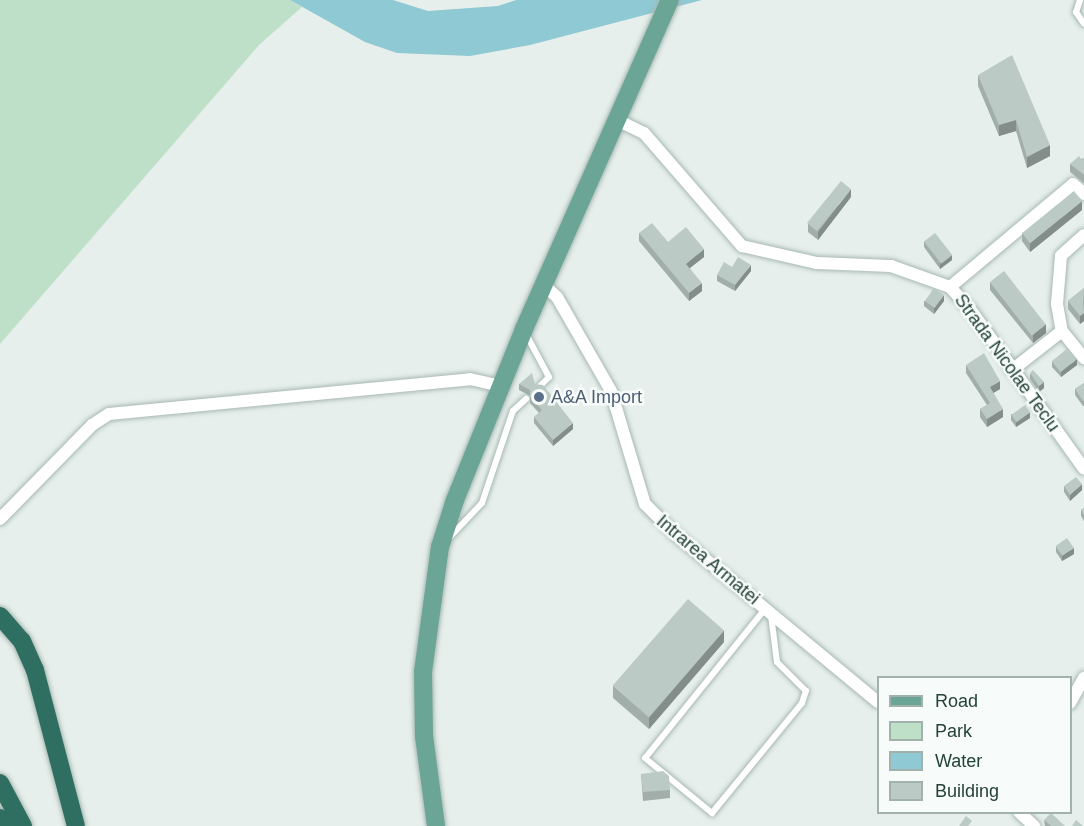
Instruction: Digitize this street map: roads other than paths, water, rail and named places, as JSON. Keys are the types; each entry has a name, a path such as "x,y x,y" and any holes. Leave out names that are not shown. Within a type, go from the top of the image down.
{"highway":[{"path":"0,616 22,641 35,670 76,826"},
{"path":"0,783 23,826"},
{"path":"0,818 4,826"}],"main road":[{"path":"436,826 424,736 423,672 440,547 524,329 670,0"}],"street":[{"path":"616,120 644,133 742,246 817,263 891,266 950,287 1073,184 1084,194"},
{"path":"1084,235 1060,256 1057,304 1062,331 1084,358"},
{"name":"Intrarea Armatei","path":"544,285 558,297 611,391 645,504 768,611 877,700"},
{"name":"Strada Nicolae Teclu","path":"950,287 1084,469"},
{"path":"1012,370 1062,331"},
{"path":"0,519 92,425 110,414 470,379 501,386"},
{"path":"1072,701 1084,678"}],"lane":[{"path":"1080,0 1076,12 1084,24"},
{"path":"524,329 549,377 539,387"},
{"path":"440,547 482,503 513,411 526,399"},
{"path":"768,611 777,662 806,691 802,703 712,813 645,758 768,611"}],"water":[{"path":"290,0 393,0 428,11 498,6 516,0 702,0 530,45 470,56 397,53 365,42"}],"place":[{"name":"A&A Import","path":"539,397"}]}
